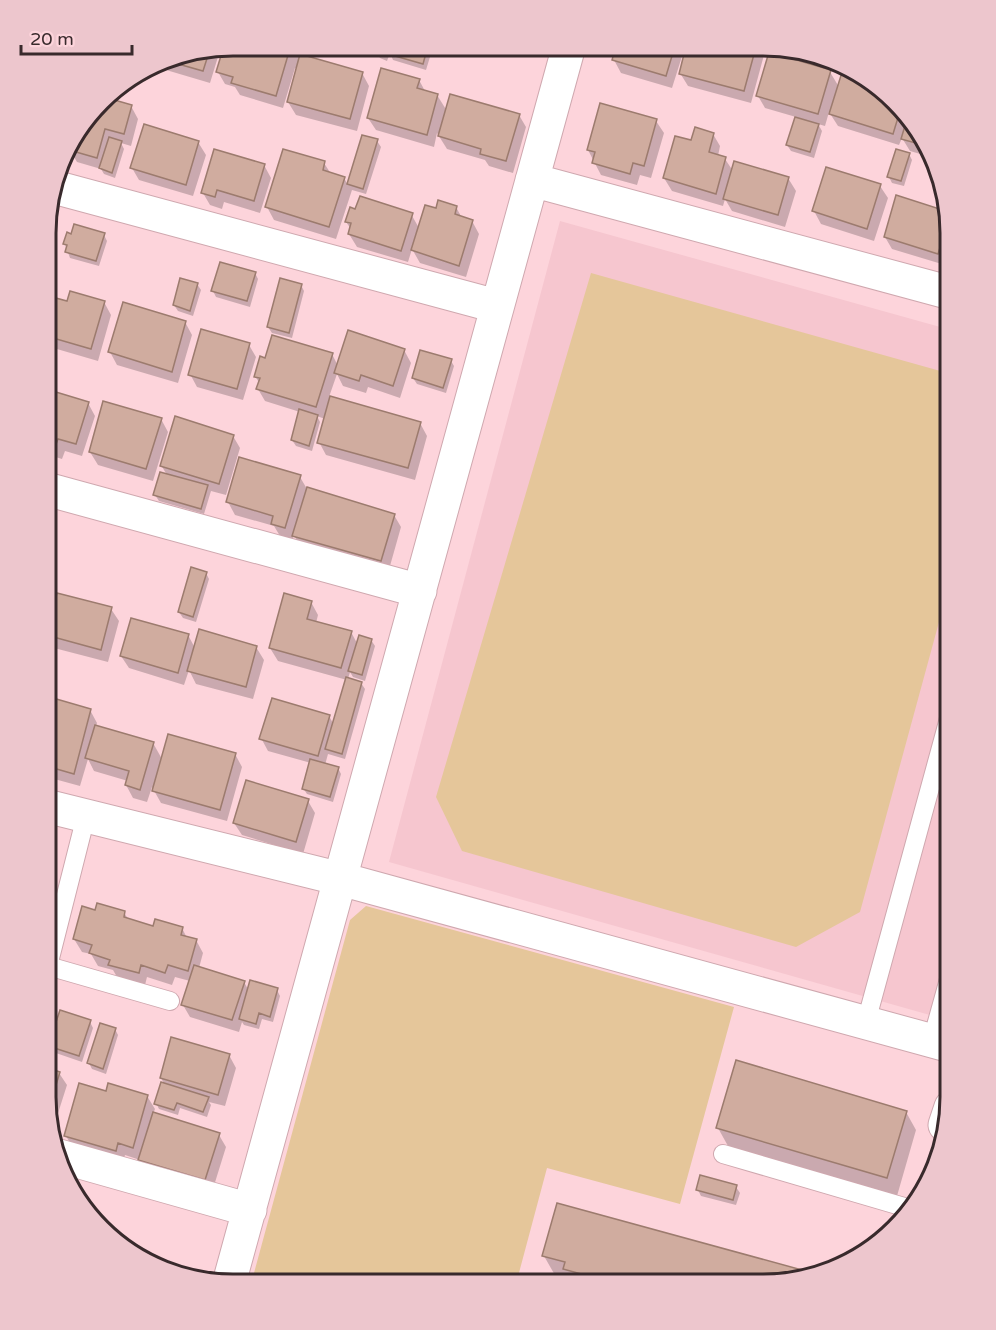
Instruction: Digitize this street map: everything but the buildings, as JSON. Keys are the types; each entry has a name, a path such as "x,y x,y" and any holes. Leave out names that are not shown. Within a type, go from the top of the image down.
{"street":[{"path":"232,1274 565,56"},
{"path":"532,180 940,290"},
{"path":"62,189 496,306"},
{"path":"56,492 420,591"},
{"path":"56,808 340,879 940,1043"},
{"path":"67,1158 250,1210"}],"lane":[{"path":"866,1022 940,778"},
{"path":"56,934 86,816"},
{"path":"56,968 170,1001"},
{"path":"723,1154 903,1207"}],"shaded area":[{"path":"560,221 940,327 940,1018 389,862"},
{"path":"591,273 940,371 940,618 860,912 796,947 462,851 436,797"},
{"path":"366,906 734,1007 680,1204 547,1168 519,1274 254,1274 350,920"}]}
